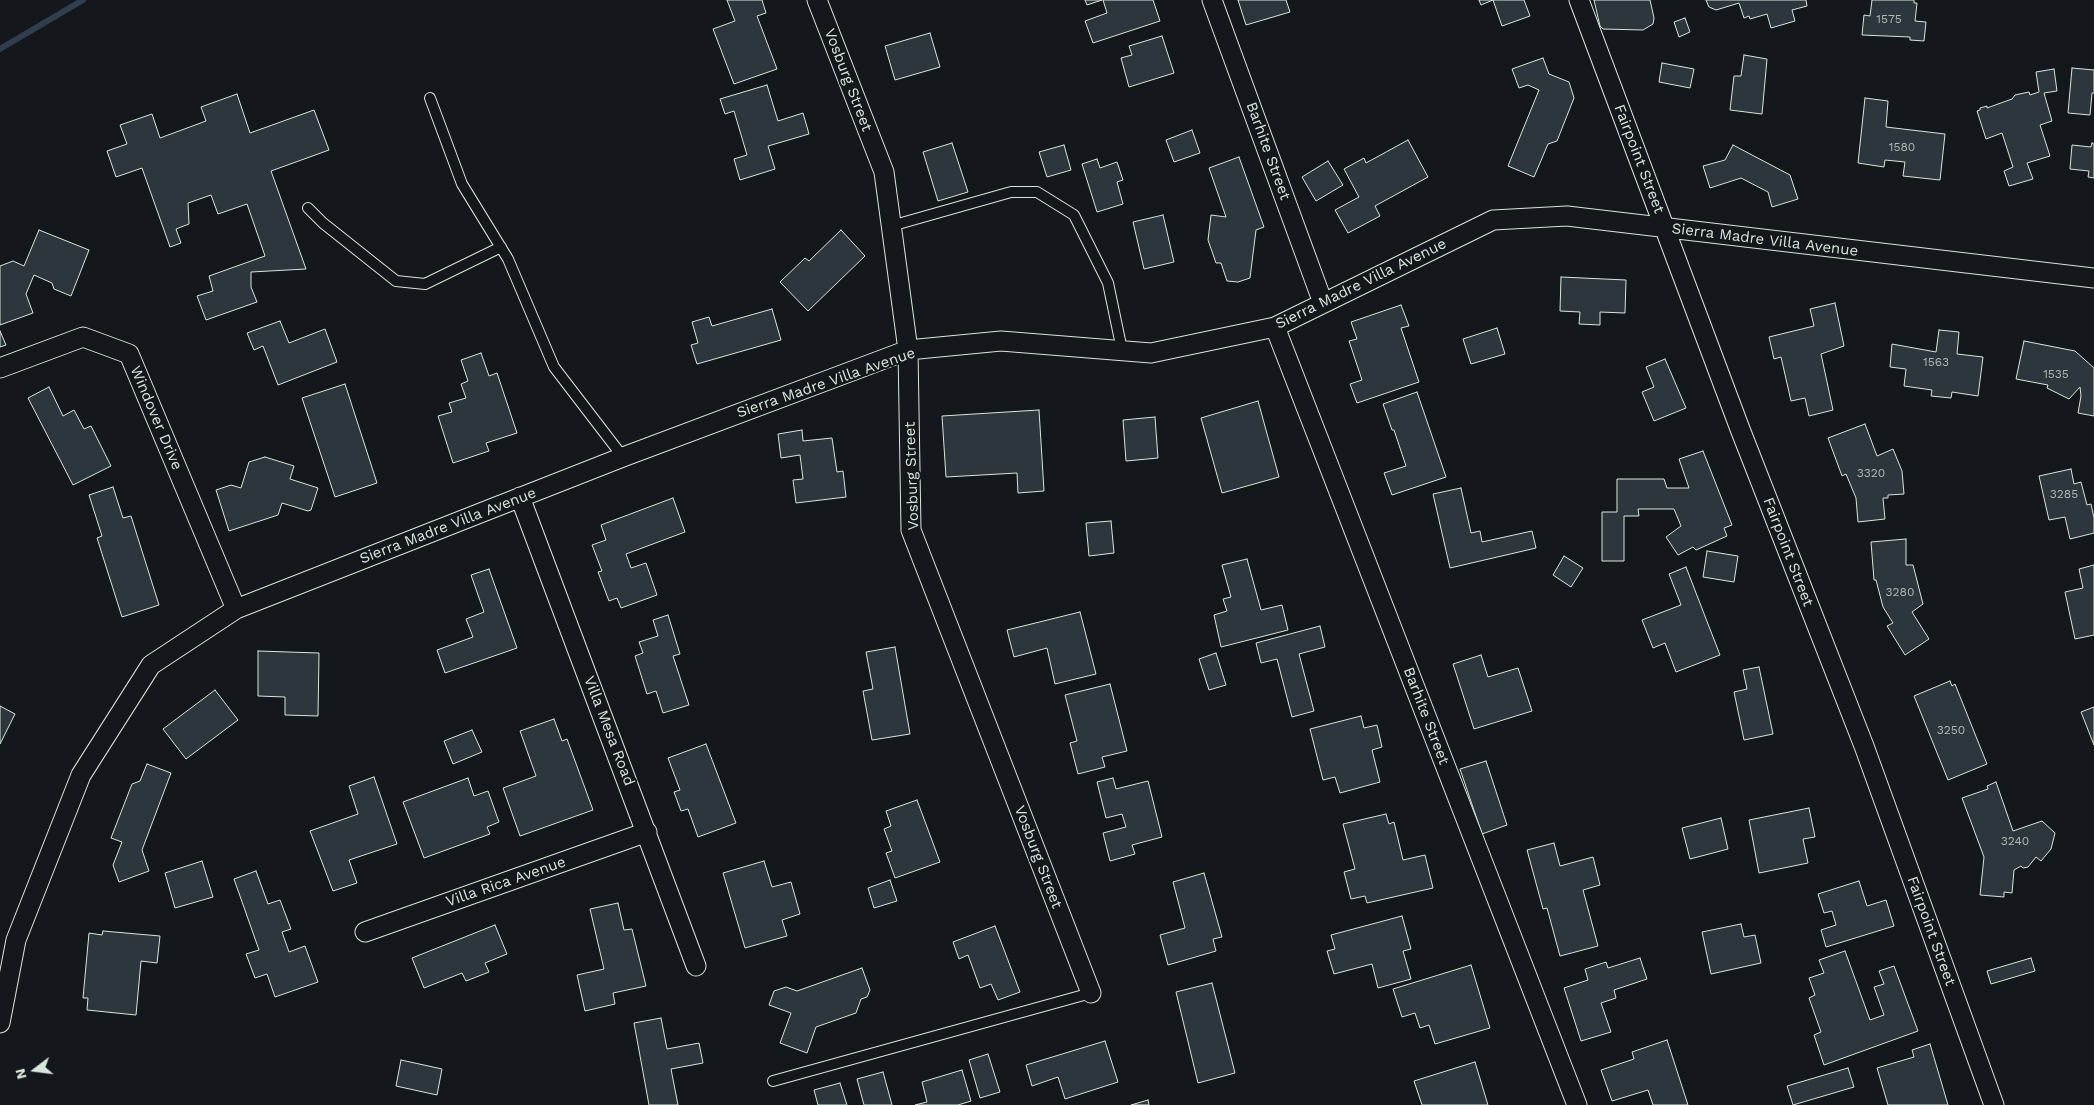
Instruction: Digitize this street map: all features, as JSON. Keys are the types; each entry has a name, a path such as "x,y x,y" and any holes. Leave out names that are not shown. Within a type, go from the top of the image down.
{"street":[{"name":"Vosburg Street","path":"817,0 884,172 908,350 911,530 1091,993"},
{"name":"Barhite Street","path":"1212,0 1324,303"},
{"name":"Fairpoint Street","path":"1579,0 1740,428 1864,746 1994,1105"},
{"name":"Sierra Madre Villa Avenue","path":"0,1023 16,940 81,775 151,665 236,609 623,457 908,350 1001,341 1151,353 1275,327 1493,220 1567,216 2094,278"},
{"name":"Barhite Street","path":"1275,327 1577,1105"},
{"name":"Windover Drive","path":"0,368 83,337 129,354 236,609"},
{"name":"Villa Mesa Road","path":"520,497 696,966"},
{"name":"Villa Rica Avenue","path":"365,932 647,832"}],"lane":[{"path":"430,98 462,184 508,259 554,367 623,457"},
{"path":"892,226 1011,192 1037,192 1074,215 1108,283 1122,350"},
{"path":"308,208 323,223 396,281 425,284 501,247"},
{"path":"773,1081 1091,993"}],"building":[{"path":"727,0 762,0 766,13 757,16 777,69 734,84 713,29 735,21"},
{"path":"1085,0 1102,0 1087,5"},
{"path":"1103,0 1153,0 1160,21 1093,43 1085,21 1107,13"},
{"path":"1238,0 1286,0 1290,12 1246,25"},
{"path":"1479,0 1493,0 1481,5"},
{"path":"1493,0 1524,0 1530,16 1502,26"},
{"path":"1594,0 1650,0 1654,18 1653,24 1643,30 1603,29 1600,26"},
{"path":"1706,0 1806,0 1807,6 1792,10 1795,21 1771,28 1767,14 1750,19 1749,16 1744,18 1739,3 1716,10 1709,7"},
{"path":"1872,0 1914,0 1914,3 1917,3 1915,21 1926,22 1924,41 1910,40 1910,37 1862,35 1864,15 1870,16"},
{"path":"1685,18 1690,32 1679,37 1674,22"},
{"path":"930,33 940,67 895,80 885,46"},
{"path":"1162,36 1174,73 1129,87 1121,58 1132,55 1129,46"},
{"path":"1744,55 1767,59 1762,114 1730,110 1734,76 1741,76"},
{"path":"1543,58 1549,74 1569,82 1574,98 1557,141 1548,144 1534,177 1508,166 1539,90 1528,85 1519,88 1512,69"},
{"path":"1662,63 1694,69 1690,88 1659,82"},
{"path":"2072,68 2094,70 2094,93 2092,93 2090,115 2068,113"},
{"path":"2054,69 2057,91 2044,93 2052,121 2040,125 2050,156 2027,163 2033,179 2009,186 2004,171 2013,167 2002,133 1986,139 1977,111 1980,108 1987,106 1987,108 2012,99 2015,95 2029,92 2030,95 2039,92 2036,72"},
{"path":"767,85 778,121 803,113 809,134 768,146 775,169 740,180 734,159 747,155 734,111 725,114 720,99"},
{"path":"237,94 250,133 314,110 329,150 271,171 306,269 251,272 251,287 257,302 206,320 197,296 213,291 209,276 265,256 247,204 218,214 211,195 188,203 189,224 176,229 181,243 170,247 142,168 116,177 107,151 127,144 120,125 152,114 160,138 206,121 201,107"},
{"path":"1865,98 1888,101 1886,127 1945,134 1940,180 1903,176 1905,162 1885,160 1884,167 1858,163"},
{"path":"1192,130 1200,153 1174,162 1166,140"},
{"path":"1408,140 1428,177 1375,206 1380,216 1348,233 1335,210 1359,197 1344,169 1364,158 1366,163"},
{"path":"952,143 968,192 938,201 923,152"},
{"path":"2092,143 2094,144 2094,178 2088,177 2089,171 2070,169 2072,145 2091,147"},
{"path":"1064,145 1071,170 1047,177 1039,152"},
{"path":"1733,145 1790,175 1798,199 1772,207 1768,192 1741,178 1710,188 1703,166 1725,160"},
{"path":"1239,157 1264,227 1256,230 1250,278 1238,282 1227,281 1221,263 1216,263 1208,240 1211,215 1226,217 1209,168"},
{"path":"1097,159 1100,168 1117,162 1123,180 1117,182 1123,204 1097,212 1082,164"},
{"path":"1328,161 1343,185 1316,201 1302,177"},
{"path":"1163,215 1174,262 1144,269 1133,222"},
{"path":"39,230 89,250 71,296 54,289 52,283 34,275 26,294 33,313 0,325 0,266 13,261 24,266"},
{"path":"841,230 865,256 808,311 780,282 805,258 809,261"},
{"path":"1561,277 1626,280 1625,313 1600,312 1600,325 1579,324 1580,312 1560,311"},
{"path":"1835,303 1844,346 1821,354 1833,410 1809,416 1805,398 1791,401 1781,357 1774,359 1769,337 1814,326 1810,309"},
{"path":"1401,305 1409,326 1401,328 1419,382 1357,403 1350,384 1362,380 1349,341 1357,339 1351,322"},
{"path":"772,309 781,340 697,364 691,345 698,343 692,322 709,317 712,326"},
{"path":"280,321 289,343 325,329 337,362 278,385 263,346 254,350 247,333"},
{"path":"1497,328 1505,354 1471,364 1463,339"},
{"path":"1939,330 1959,332 1957,354 1983,357 1978,396 1952,392 1951,398 1931,396 1932,390 1904,386 1906,369 1890,367 1892,344 1936,352"},
{"path":"0,331 6,345 0,347"},
{"path":"2024,341 2075,351 2094,368 2094,416 2078,413 2081,396 2080,387 2069,399 2047,388 2048,385 2016,379"},
{"path":"481,353 489,376 497,373 517,433 486,443 489,451 453,463 438,416 452,412 449,403 466,398 461,384 468,381 461,360"},
{"path":"1665,359 1686,408 1654,421 1642,392 1654,387 1646,367"},
{"path":"345,384 377,483 335,497 302,398"},
{"path":"49,387 63,416 74,410 84,429 91,426 111,466 73,485 28,398"},
{"path":"1417,392 1446,477 1392,495 1384,473 1406,466 1383,404"},
{"path":"1258,401 1279,477 1222,493 1201,418"},
{"path":"1039,410 1044,491 1018,493 1017,473 946,477 942,416"},
{"path":"1155,417 1158,458 1126,461 1123,420"},
{"path":"1865,424 1877,456 1893,449 1902,471 1904,494 1888,495 1888,498 1883,498 1885,519 1858,522 1856,498 1846,474 1842,476 1828,438"},
{"path":"802,430 803,441 832,438 837,472 843,471 846,497 796,503 793,480 803,479 800,455 781,458 778,434"},
{"path":"1703,451 1732,525 1724,528 1727,536 1696,550 1693,547 1678,555 1666,537 1681,526 1674,509 1638,509 1639,516 1624,516 1624,561 1602,561 1602,512 1617,512 1617,479 1664,479 1667,488 1689,488 1679,459"},
{"path":"265,457 294,466 290,479 318,488 311,510 308,511 282,503 278,515 229,531 216,490 231,485 241,488 249,462"},
{"path":"2071,469 2074,484 2081,482 2087,505 2091,504 2094,518 2094,533 2070,539 2065,517 2049,520 2039,476"},
{"path":"113,487 123,518 131,516 159,605 122,617 97,538 102,536 89,495"},
{"path":"1461,488 1471,533 1480,531 1482,542 1532,531 1536,548 1450,568 1433,494"},
{"path":"673,498 685,532 626,554 631,568 646,563 657,595 621,608 617,598 609,601 598,572 602,571 592,545 606,540 601,525"},
{"path":"1111,521 1114,553 1089,556 1086,523"},
{"path":"1906,539 1906,565 1913,565 1923,604 1912,612 1929,639 1905,655 1887,626 1893,623 1883,607 1876,580 1874,580 1871,542"},
{"path":"1707,551 1738,556 1734,582 1703,577"},
{"path":"1564,556 1583,568 1571,587 1553,575"},
{"path":"1247,559 1261,610 1282,605 1288,630 1221,647 1214,615 1227,611 1223,599 1231,597 1222,565"},
{"path":"2094,565 2094,635 2075,639 2065,592 2083,588 2079,569"},
{"path":"1686,567 1720,655 1676,672 1665,643 1653,648 1642,620 1681,605 1669,574"},
{"path":"489,569 517,648 445,673 437,650 473,637 466,619 484,612 471,575"},
{"path":"1080,612 1096,674 1055,684 1047,648 1014,657 1007,630"},
{"path":"668,615 680,654 673,656 689,705 663,713 656,691 647,694 635,656 643,653 639,642 658,636 653,620"},
{"path":"1320,626 1325,647 1299,654 1314,711 1292,717 1277,659 1261,663 1256,643"},
{"path":"895,647 910,734 872,740 863,691 873,689 866,652"},
{"path":"258,651 319,653 318,716 285,715 285,697 258,696"},
{"path":"1216,653 1226,685 1209,690 1199,659"},
{"path":"1481,655 1488,677 1518,668 1532,711 1474,729 1453,664"},
{"path":"1759,667 1773,734 1744,740 1734,692 1747,689 1743,670"},
{"path":"1950,681 1952,686 1955,684 1987,764 1948,780 1914,696"},
{"path":"1110,684 1127,751 1102,757 1105,767 1078,774 1070,743 1077,741 1065,695"},
{"path":"215,690 238,720 186,759 163,729"},
{"path":"0,706 15,714 0,744"},
{"path":"2094,707 2094,745 2081,712"},
{"path":"1361,716 1364,728 1377,725 1382,747 1372,750 1380,782 1340,793 1335,777 1323,780 1310,729"},
{"path":"554,719 562,741 567,739 593,810 520,836 503,788 536,776 520,731"},
{"path":"472,730 482,752 453,764 444,741"},
{"path":"706,744 736,823 698,837 688,809 681,811 674,792 680,790 668,758"},
{"path":"1486,761 1507,825 1482,834 1460,769"},
{"path":"147,764 171,773 142,850 149,871 119,882 113,865 122,842 111,838 132,784 140,781"},
{"path":"374,777 397,844 349,860 357,883 333,891 310,831 358,814 349,786"},
{"path":"468,778 474,796 488,791 499,822 487,827 490,834 424,858 403,802"},
{"path":"1113,778 1116,789 1148,781 1162,837 1132,845 1135,854 1110,861 1103,833 1126,827 1122,814 1106,818 1097,782"},
{"path":"1996,782 2013,831 2042,821 2055,833 2051,849 2041,861 2036,857 2028,867 2023,868 2021,866 2014,870 2012,893 2004,892 2004,897 1980,895 1984,857 1962,798 1988,789 1987,786"},
{"path":"917,800 940,862 895,878 886,853 892,851 884,829 891,826 886,811"},
{"path":"1809,808 1815,837 1803,839 1808,863 1759,873 1749,820"},
{"path":"1386,814 1389,824 1394,822 1403,860 1425,855 1433,888 1367,903 1365,896 1351,899 1344,872 1355,869 1343,824"},
{"path":"1721,818 1728,849 1690,859 1682,828"},
{"path":"1554,843 1560,866 1593,857 1600,885 1583,890 1598,946 1560,956 1547,908 1543,909 1527,850"},
{"path":"202,861 213,897 175,908 165,873"},
{"path":"764,861 772,887 791,882 800,914 782,920 787,936 745,948 723,873"},
{"path":"256,871 268,904 280,900 291,929 282,932 289,952 305,946 318,982 275,997 267,974 255,978 246,954 259,950 234,879"},
{"path":"1204,873 1222,937 1213,939 1216,951 1168,965 1160,935 1185,928 1173,882"},
{"path":"890,880 897,901 874,908 868,888"},
{"path":"1859,881 1867,906 1886,900 1894,926 1826,947 1821,930 1836,925 1832,911 1824,913 1818,894"},
{"path":"618,903 624,930 632,929 646,986 613,993 615,1004 585,1011 577,975 604,969 590,909"},
{"path":"1402,916 1411,949 1403,951 1411,979 1378,988 1372,964 1334,974 1327,951 1335,949 1331,935"},
{"path":"1741,924 1744,937 1755,935 1761,963 1711,974 1702,932"},
{"path":"495,925 507,954 485,963 489,972 466,981 462,973 424,988 412,958"},
{"path":"995,926 1020,992 998,1000 991,984 980,988 968,955 959,959 953,942"},
{"path":"103,931 160,936 157,963 141,961 136,1015 87,1010 88,998 83,998 89,933 102,935"},
{"path":"1845,951 1870,1020 1884,1015 1874,987 1884,984 1879,971 1894,966 1918,1031 1824,1065 1814,1035 1821,1032 1809,998 1815,995 1809,978 1824,973 1819,960"},
{"path":"1640,958 1647,979 1614,990 1616,998 1601,1003 1611,1032 1581,1041 1564,988 1588,980 1585,969 1606,962 1608,968"},
{"path":"2031,958 2035,971 1991,984 1987,971"},
{"path":"1471,965 1490,1028 1435,1044 1429,1025 1420,1028 1415,1013 1402,1017 1393,989"},
{"path":"862,968 870,990 867,997 861,999 856,1013 816,1027 807,1053 780,1043 791,1013 769,1005 774,991 786,987 797,991"},
{"path":"1212,983 1235,1073 1198,1083 1176,992"},
{"path":"661,1018 667,1049 699,1043 703,1063 671,1069 678,1105 649,1105 634,1023"},
{"path":"1667,1040 1688,1105 1653,1105 1648,1090 1612,1101 1601,1070 1634,1059 1632,1052"},
{"path":"1105,1041 1118,1082 1065,1099 1058,1077 1032,1086 1026,1065"},
{"path":"1930,1044 1948,1105 1888,1105 1877,1068 1914,1057 1912,1050"},
{"path":"988,1054 1000,1092 980,1098 969,1060"},
{"path":"401,1060 442,1069 437,1095 396,1086"},
{"path":"1475,1062 1488,1105 1422,1105 1414,1081"},
{"path":"1848,1068 1854,1087 1793,1105 1787,1086"},
{"path":"962,1070 971,1101 958,1105 915,1105 927,1102 922,1082"},
{"path":"883,1072 892,1105 864,1105 857,1079"},
{"path":"840,1083 847,1105 818,1105 814,1090"},
{"path":"1148,1100 1149,1105 1131,1105"}],"waterway":[{"path":"0,49 83,0"}]}
